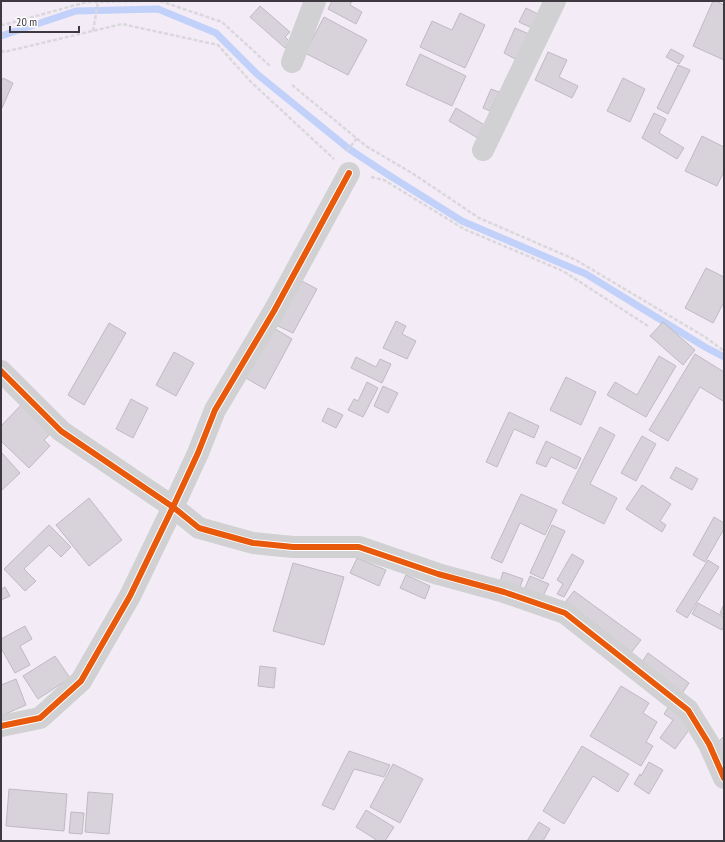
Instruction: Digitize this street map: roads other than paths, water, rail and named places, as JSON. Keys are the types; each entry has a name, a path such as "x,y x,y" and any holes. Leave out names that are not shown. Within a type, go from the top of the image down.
{"street":[{"path":"289,72 315,1"},
{"path":"483,150 556,1"},
{"path":"1,726 40,718 81,680 130,596 198,453 215,410 274,311 349,173"},
{"path":"1,371 61,431 173,507 199,528 253,542 293,547 358,548 438,574 504,592 565,613 688,710 709,744 724,778"}],"waterway":[{"path":"1,36 76,11 158,9 216,33 257,74 349,149 387,174 462,221 586,274 705,347 724,357"}]}
